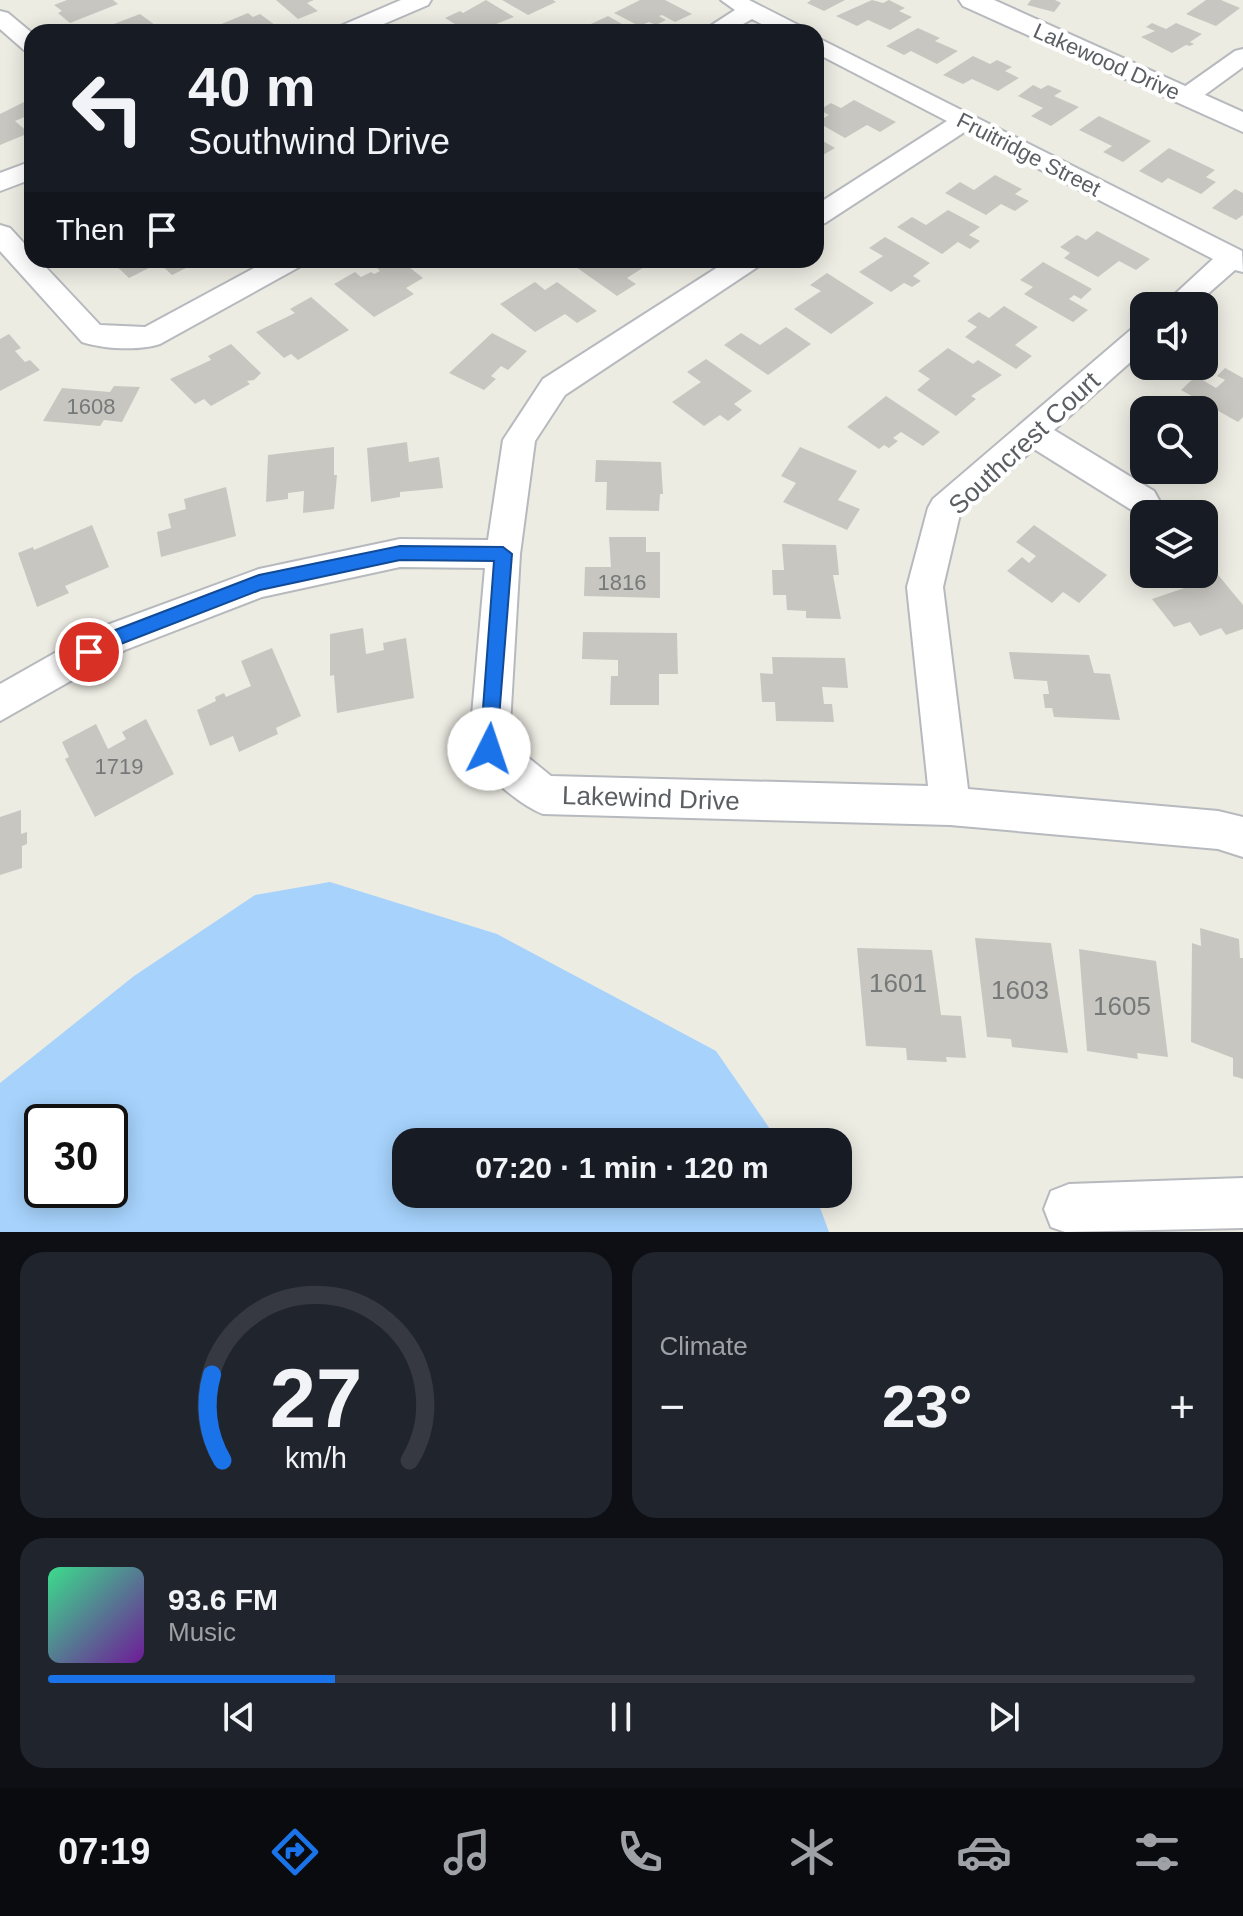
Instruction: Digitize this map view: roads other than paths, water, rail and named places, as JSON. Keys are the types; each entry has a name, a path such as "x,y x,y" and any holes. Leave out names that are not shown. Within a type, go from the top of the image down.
{"street":[{"path":"364,24 420,0"},
{"name":"Lakewood Drive","path":"972,0 1243,123"},
{"path":"721,24 742,5 779,24"},
{"path":"0,18 24,38"},
{"name":"Fruitridge Street","path":"824,48 1237,260"},
{"path":"1186,97 1243,56"},
{"path":"824,212 964,121"},
{"path":"0,183 24,172"},
{"path":"0,234 24,260"},
{"path":"1195,292 1237,260"},
{"path":"31,268 92,335 150,337 276,268"},
{"name":"Lakewind Drive","path":"737,268 554,387 519,440 503,554 489,749 543,795 950,806 1218,830 1243,837"},
{"name":"Southcrest Court","path":"950,806 925,587 945,508 1130,346"},
{"path":"1032,432 1142,500"},
{"path":"0,704 112,639 259,583 400,553 503,554"},
{"path":"1069,1209 1243,1203"}],"water":[{"path":"330,882 497,934 716,1051 769,1128 392,1128 392,1208 820,1208 829,1232 0,1232 0,1083 134,976 255,895"}]}
